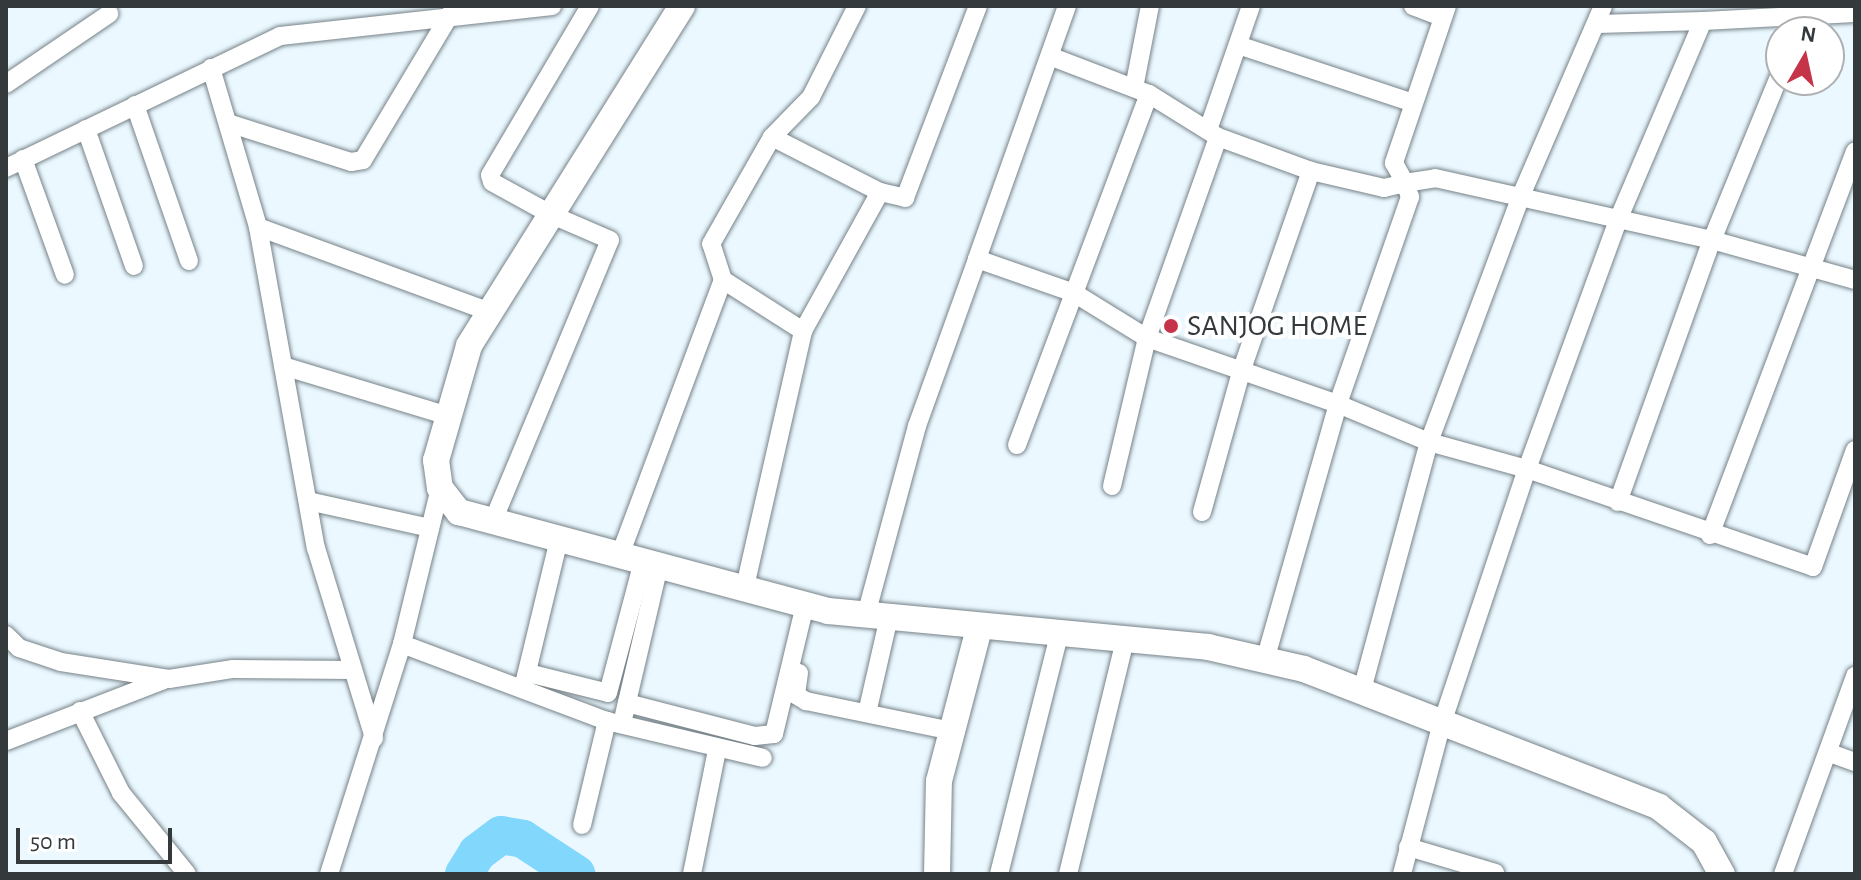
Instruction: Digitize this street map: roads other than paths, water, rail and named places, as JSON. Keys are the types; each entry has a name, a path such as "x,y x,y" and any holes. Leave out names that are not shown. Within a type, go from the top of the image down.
{"street":[{"path":"6,168 280,36 451,13 552,6"},
{"path":"493,521 610,245 609,236 552,215 490,178 590,6"},
{"path":"329,874 402,644 440,488 436,460 469,346 682,6"},
{"path":"528,673 608,693 640,561 723,280 711,244 772,137 811,97 857,6"},
{"path":"772,137 880,192 905,198 978,6"},
{"path":"867,713 878,616 917,426 1052,57 1067,6"},
{"path":"1017,445 1074,293 1142,91 1150,6"},
{"path":"1112,486 1147,338 1251,6"},
{"path":"1265,660 1338,404 1410,197 1394,163 1444,11 1413,6"},
{"path":"1362,690 1429,442 1520,198 1600,15 1703,21 1745,12 1765,16"},
{"path":"228,123 351,162 363,160 451,13"},
{"path":"6,84 109,14"},
{"path":"1402,874 1441,726 1527,469 1618,220 1703,21"},
{"path":"1238,45 1413,103"},
{"path":"1052,57 1142,91 1213,134 1311,171 1384,188 1435,178 1712,240 1815,266 1855,280"},
{"path":"211,68 258,227 316,548 374,738"},
{"path":"1618,502 1712,240 1771,96"},
{"path":"135,105 189,261"},
{"path":"86,129 134,266"},
{"path":"1710,535 1815,266 1855,151"},
{"path":"23,159 65,275"},
{"path":"1202,512 1242,369 1311,171"},
{"path":"744,591 803,331 880,192"},
{"path":"258,227 490,312"},
{"path":"977,259 1074,293 1147,338 1338,404 1429,442 1527,469 1710,535 1813,567 1855,450"},
{"path":"723,280 803,331"},
{"path":"283,366 449,416"},
{"path":"440,488 459,512 744,591 810,606 979,628 1208,647 1265,660 1362,690 1441,726 1659,807 1704,842 1722,874"},
{"path":"308,501 430,528"},
{"path":"521,692 559,539"},
{"path":"582,825 614,723 627,703 640,561"},
{"path":"627,703 755,736 774,734 810,606"},
{"path":"810,606 796,695 952,731"},
{"path":"937,874 939,781 979,628"},
{"path":"999,874 1059,635"},
{"path":"1068,874 1125,640"},
{"path":"10,644 61,662 169,679"},
{"path":"402,644 521,692 614,723 717,750 763,758"},
{"path":"6,741 169,679 233,669 353,670"},
{"path":"1783,874 1830,753 1855,676"},
{"path":"80,711 121,793 187,874"},
{"path":"692,874 717,750"},
{"path":"1830,753 1855,762"},
{"path":"1408,847 1495,873"}],"waterway":[{"path":"464,874 477,853 501,835 523,839 576,874"}],"place":[{"name":"SANJOG HOME","path":"1171,326"}]}
